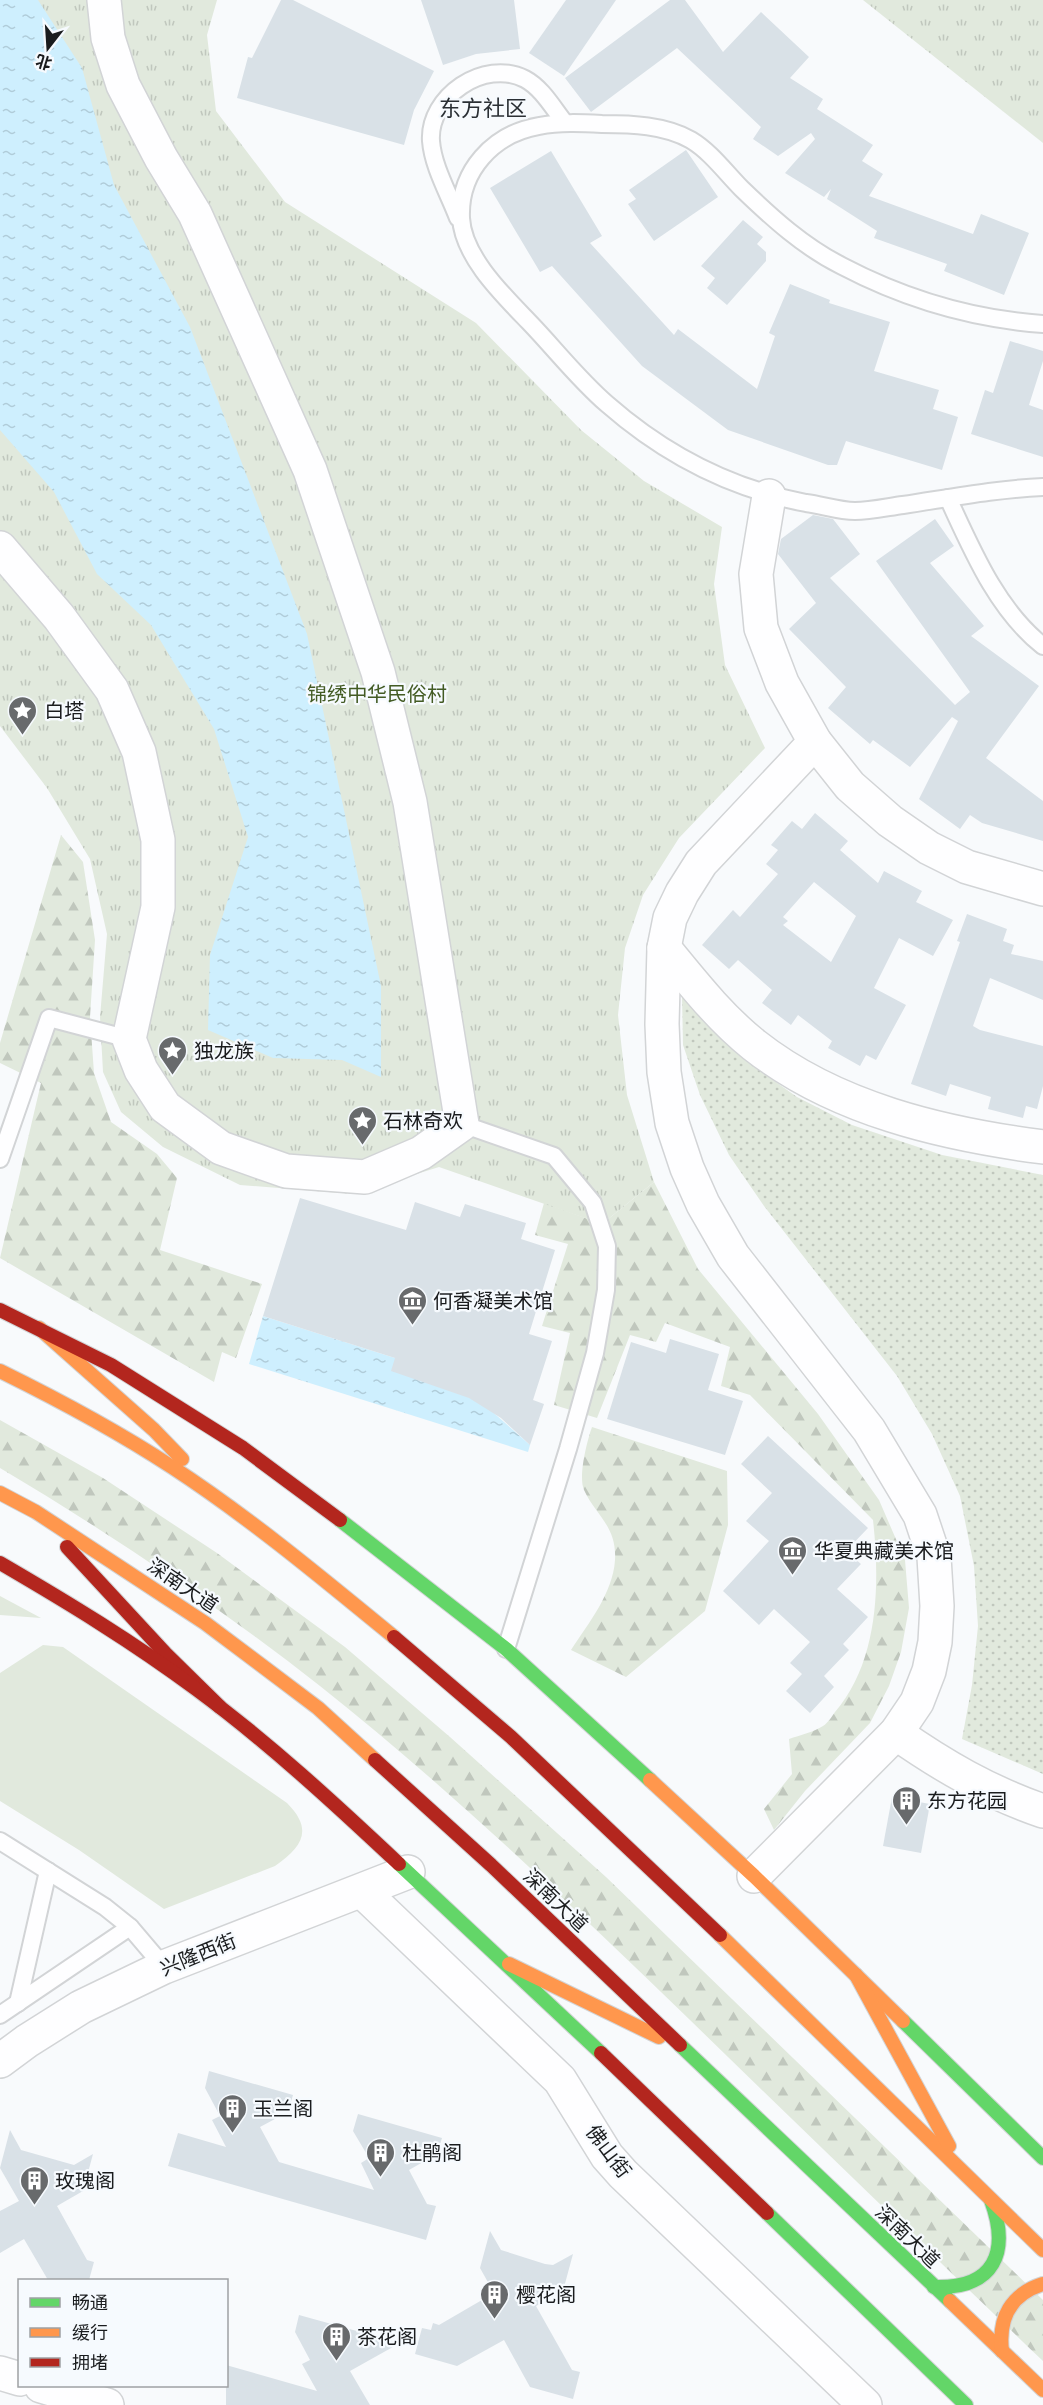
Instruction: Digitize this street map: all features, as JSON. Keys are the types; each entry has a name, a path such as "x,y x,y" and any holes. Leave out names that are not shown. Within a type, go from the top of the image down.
{"main road":[{"path":"0,1310 111,1365 243,1448 428,1586 506,1649 754,1876 1043,2157"},
{"path":"39,1328 154,1431 227,1505"},
{"path":"0,1371 57,1399 151,1454 227,1505 395,1635 541,1762 1043,2250"},
{"name":"深南大道","path":"0,1493 36,1512 205,1623 318,1708 491,1865 1043,2390"},
{"path":"36,1512 166,1654 220,1707"},
{"path":"0,1563 52,1593 220,1707 322,1791 509,1964 966,2405"},
{"path":"509,1964 687,2051"},
{"path":"856,1975 966,2177"},
{"path":"934,2287 949,2288 966,2285 981,2277 990,2267 998,2250 1000,2234 998,2217 991,2200"},
{"path":"1002,2351 1000,2337 1002,2321 1009,2304 1019,2294 1043,2284"}],"street":[{"path":"0,548 59,617 112,690 140,752 158,840 158,907 129,1039 141,1070 165,1107 221,1148 286,1171 365,1177 421,1154 462,1124 410,802 378,672 310,470 195,214 161,158 123,85 108,38 104,0"},
{"path":"769,496 756,574 761,628 782,683 814,742 850,786 890,821 929,848 967,867 1043,889"},
{"path":"754,1876 896,1733 917,1702 929,1671 935,1642 937,1606 934,1557 920,1515 869,1430 733,1256 703,1204 687,1168 672,1123 664,1072 662,1024 664,948 670,918 682,893 701,863 814,742"},
{"path":"664,948 704,998 754,1045 832,1092 884,1113 940,1129 1043,1147"},
{"path":"896,1733 938,1762 982,1787 1042,1811"},
{"name":"兴隆西街","path":"0,2061 81,2007 164,1967 408,1872"},
{"name":"佛山街","path":"362,1891 560,2080 607,2156 623,2174 865,2405"},
{"path":"0,2373 18,2378"},
{"path":"48,2387 107,2405"}],"lane":[{"path":"565,123 536,87 524,78 507,73 490,74 471,80 453,92 441,106 432,123 431,141 434,159 482,269 505,297 607,404 669,450 727,481 769,496 854,511 1013,488 1043,487"},
{"path":"462,226 460,202 466,181 475,164 489,149 510,134 535,126 565,123 633,124 690,140 709,155 768,214 801,241 837,264 875,283 948,309 1016,322 1043,324"},
{"path":"948,498 975,556 997,592 1019,622 1043,646"},
{"path":"0,1160 49,1018 129,1039"},
{"path":"462,1124 554,1156 593,1203 606,1246 606,1290 595,1353 506,1649"},
{"path":"0,1841 105,1907 130,1927 164,1967"},
{"path":"18,2003 48,1871"},
{"path":"0,2015 130,1927"}],"green space":[{"name":"锦绣中华民俗村","path":"0,0 217,0 207,35 216,111 285,202 476,323 581,430 644,481 722,527 714,584 725,665 765,748 679,838 643,895 625,948 618,1015 627,1095 654,1182 602,1224 439,1167 353,1194 240,1185 163,1147 121,1112 103,1072 100,1017 107,934 90,859 47,788 0,726"},
{"path":"863,0 1043,0 1043,143"},
{"path":"61,835 83,862 95,940 90,1017 94,1073 111,1122 157,1154 177,1178 160,1250 262,1284 236,1358 222,1352 214,1382 0,1258 41,1083 0,1063 0,1043"},
{"path":"682,996 749,1063 797,1097 852,1125 942,1155 1043,1175 1043,1774 962,1739 972,1685 978,1626 974,1566 960,1496 932,1434 897,1376 764,1206 729,1155 700,1095 683,1045"},
{"path":"654,1182 698,1269 818,1414 879,1500 905,1560 909,1608 901,1652 889,1686 870,1723 805,1791 774,1830 764,1809 792,1774 789,1739 815,1730 828,1721 850,1692 868,1645 876,1595 873,1520 750,1395 721,1386 730,1347 665,1323 656,1342 630,1335 597,1418 554,1405 570,1333 542,1326 568,1244 535,1235 544,1203 602,1224"},
{"path":"0,1420 103,1478 217,1553 345,1647 450,1737 606,1877 1043,2300 1043,2361 600,1934 416,1765 282,1656 203,1599 123,1545 0,1468"},
{"path":"592,1427 727,1471 728,1525 705,1611 626,1677 571,1650 605,1596 615,1560 613,1538 582,1484 584,1459"},
{"path":"0,1596 41,1618 0,1615"},
{"path":"43,1645 63,1647 287,1803 300,1822 302,1830 298,1845 275,1866 164,1909 79,1850 0,1801 0,1673"}],"water":[{"path":"0,0 38,0 82,68 114,185 190,327 307,634 381,986 381,1077 342,1060 273,1058 208,1030 210,955 248,837 214,729 151,625 97,574 54,492 0,430"},
{"path":"263,1316 395,1358 487,1407 530,1445 528,1452 249,1364"}],"building":[{"path":"281,0 293,0 434,71 414,110 404,145 237,98 248,57 252,58"},
{"path":"421,0 514,0 520,49 476,54 443,65"},
{"path":"566,0 616,0 564,76 529,53"},
{"path":"670,0 685,0 723,52 761,12 809,57 790,78 823,99 817,109 873,145 862,161 883,174 869,196 973,234 981,214 1029,233 1004,295 944,271 947,264 874,238 877,231 827,199 831,189 824,197 785,173 815,139 811,133 778,156 753,139 761,127 677,48 591,112 565,78"},
{"path":"686,150 718,197 654,241 628,204 636,199 629,190"},
{"path":"551,151 602,236 590,243 674,335 678,329 757,389 775,336 769,333 790,284 830,300 829,303 890,322 874,371 939,390 933,409 958,417 942,470 846,441 837,465 828,465 728,430 642,366 552,266 540,272 490,188"},
{"path":"743,220 763,237 757,244 766,252 766,261 727,305 707,288 715,278 701,266"},
{"path":"1010,341 1043,351 1043,361 1029,405 1043,410 1043,457 971,434 985,390 993,393"},
{"path":"813,515 833,519 860,554 830,578 955,705 970,692 876,561 935,519 954,546 930,563 984,626 971,636 1039,686 986,758 1043,801 1043,841 982,823 970,815 960,829 919,799 958,721 952,717 910,767 873,740 870,744 828,708 846,687 789,629 816,603 778,554 781,539"},
{"path":"815,813 848,841 840,850 878,883 884,871 922,891 916,902 953,920 933,956 899,938 874,988 906,1005 876,1060 866,1055 860,1066 828,1048 832,1041 798,1015 791,1025 762,1003 772,990 738,960 729,969 702,945 733,910 740,917 778,874 766,864 778,850 771,845 792,821 802,829","holes":["814,882 856,916 831,962 783,925 788,921 783,917"]},
{"path":"967,914 1007,929 1003,941 1014,945 1011,954 1043,961 1043,1000 990,978 973,1026 980,1030 1043,1046 1043,1086 1037,1109 1026,1106 1023,1118 988,1109 991,1097 950,1084 946,1096 911,1084 960,942 957,941"},
{"name":"何香凝美术馆","path":"300,1198 406,1230 415,1202 460,1217 465,1204 526,1223 521,1239 555,1250 529,1334 552,1341 533,1400 544,1404 530,1445 501,1418 469,1398 391,1371 395,1358 263,1316"},
{"path":"670,1339 719,1354 708,1390 743,1401 725,1455 607,1419 631,1342 666,1353"},
{"name":"华夏典藏美术馆","path":"768,1436 868,1528 846,1551 861,1564 837,1589 868,1617 843,1644 849,1650 824,1676 834,1687 810,1713 786,1691 802,1674 790,1663 810,1642 774,1609 759,1625 723,1591 769,1541 746,1521 772,1493 741,1464"},
{"name":"东方花园","path":"892,1797 930,1804 921,1853 883,1846"},
{"path":"209,2071 293,2095 288,2112 260,2127 279,2162 374,2190 361,2163 369,2158 353,2131 358,2114 442,2138 437,2154 409,2170 427,2204 436,2206 426,2240 168,2166 178,2133 226,2147 212,2120 220,2116 205,2088"},
{"name":"玫瑰阁","path":"10,2130 21,2150 74,2165 93,2154 83,2191 57,2206 87,2260 94,2262 89,2279 47,2279 24,2239 0,2253 0,2211 19,2201 0,2168"},
{"name":"樱花阁","path":"490,2231 501,2250 545,2264 553,2265 573,2254 563,2291 536,2306 572,2370 580,2372 573,2399 530,2387 504,2340 457,2366 415,2354 422,2328 431,2330 433,2323 439,2325 494,2293 480,2268"},
{"name":"茶花阁","path":"299,2315 400,2343 350,2371 370,2405 226,2405 228,2366 317,2391 302,2364 310,2360 295,2332"}],"traffic: fast":[{"path":"340,1520 506,1649 650,1780"},
{"path":"399,1864 601,2053"},
{"path":"903,2021 1043,2158"},
{"path":"680,2045 950,2301"},
{"path":"934,2287 955,2286 971,2282 984,2274 992,2264 999,2236 991,2200"},
{"path":"767,2213 966,2405"}],"traffic: slow":[{"path":"39,1328 154,1430 182,1459"},
{"path":"0,1371 109,1428 201,1487 285,1549 394,1637"},
{"path":"0,1493 36,1512 205,1623 318,1708 375,1760"},
{"path":"650,1780 754,1876 903,2021"},
{"path":"720,1935 1043,2250"},
{"path":"509,1964 659,2037"},
{"path":"856,1975 949,2146"},
{"path":"1002,2351 1002,2328 1009,2309 1023,2294 1043,2284"},
{"path":"950,2301 1043,2390"}],"traffic: jam":[{"path":"0,1310 111,1365 243,1448 340,1520"},
{"path":"67,1547 166,1654 220,1707"},
{"path":"0,1563 100,1623 223,1709 325,1796 399,1864"},
{"path":"394,1637 511,1737 720,1935"},
{"path":"375,1760 491,1865 680,2045"},
{"path":"601,2053 767,2213"}],"place":[{"name":"白塔","path":"23,736"},
{"name":"独龙族","path":"173,1076"},
{"name":"石林奇欢","path":"362,1146"},
{"name":"何香凝美术馆","path":"412,1326"},
{"name":"华夏典藏美术馆","path":"793,1576"},
{"name":"东方花园","path":"906,1826"},
{"name":"玉兰阁","path":"232,2134"},
{"name":"杜鹃阁","path":"381,2178"},
{"name":"玫瑰阁","path":"34,2206"},
{"name":"樱花阁","path":"495,2320"},
{"name":"茶花阁","path":"336,2362"}],"district":[{"name":"东方社区","path":"483,108"}]}
